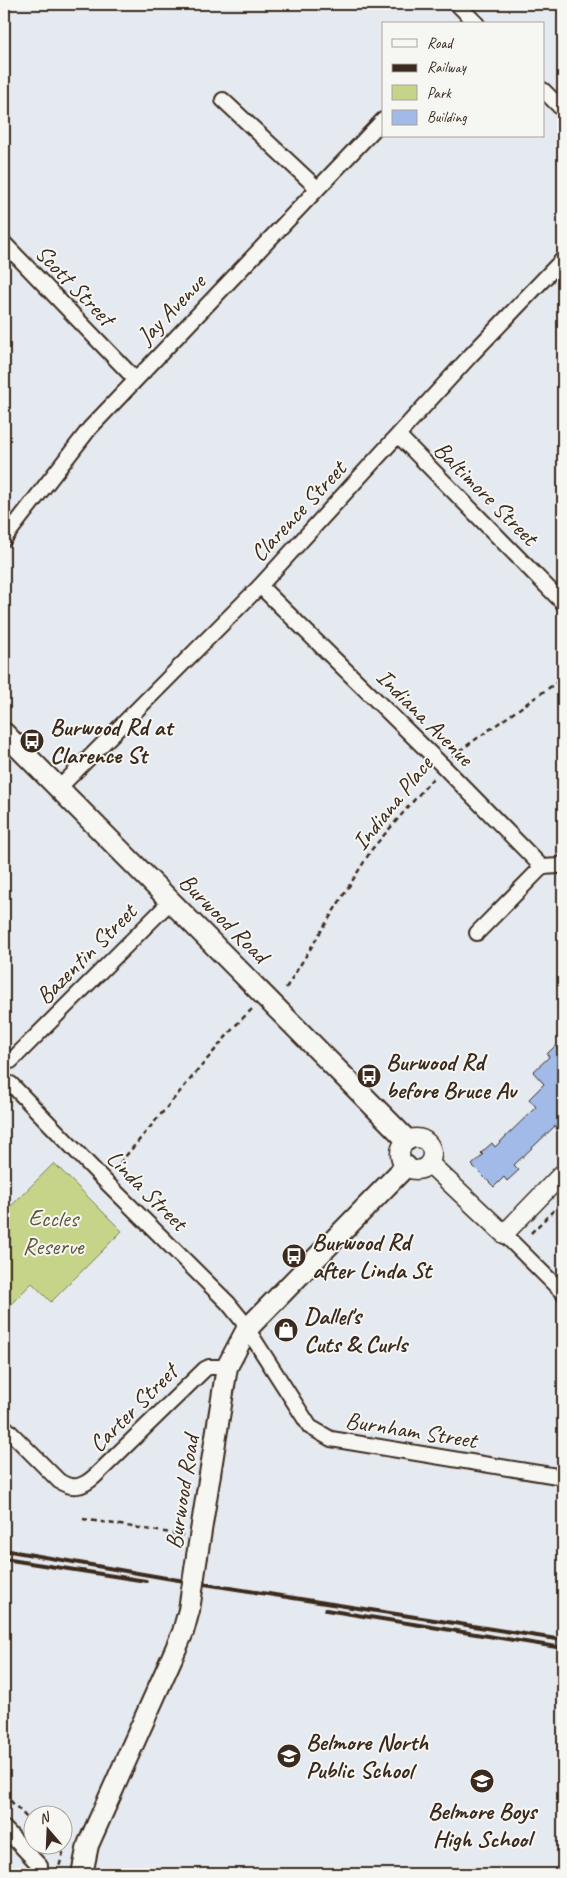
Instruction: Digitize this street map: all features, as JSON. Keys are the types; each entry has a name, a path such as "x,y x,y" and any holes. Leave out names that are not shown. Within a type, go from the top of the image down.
{"main road":[{"name":"Burwood Road","path":"4,733 129,860 172,900 407,1140"},
{"name":"Burwood Road","path":"82,1874 88,1845 183,1632 189,1610 198,1556 227,1367 248,1329 406,1166"}],"street":[{"path":"459,4 474,22"},
{"path":"544,91 563,110"},
{"path":"223,100 317,188"},
{"name":"Jay Avenue","path":"4,540 90,428 382,121"},
{"name":"Scott Street","path":"4,243 135,379"},
{"name":"Clarence Street","path":"60,788 260,586 471,355 563,259"},
{"name":"Baltimore Street","path":"398,436 563,603"},
{"name":"Indiana Avenue","path":"260,586 443,766 542,867"},
{"path":"477,934 542,867 559,866 563,863"},
{"name":"Bazentin Street","path":"7,1059 172,900"},
{"path":"7,1059 14,1065 16,1075 8,1086"},
{"name":"Linda Street","path":"8,1086 228,1303 248,1329"},
{"path":"418,1137 428,1142 432,1150 432,1156 430,1163 424,1168 418,1170 406,1166 400,1159 400,1148 407,1140 418,1137"},
{"path":"430,1163 563,1293"},
{"path":"504,1234 563,1173"},
{"name":"Burnham Street","path":"248,1329 310,1427 331,1439 563,1477"},
{"name":"Carter Street","path":"4,1426 59,1481 72,1487 81,1486 92,1480 205,1369 209,1366 227,1367"},
{"path":"4,1828 40,1866"}],"path":[{"name":"Indiana Place","path":"286,988 372,849 443,766 454,754 563,678"},
{"path":"105,1181 252,1008"},
{"path":"531,1233 563,1201"},
{"path":"83,1519 189,1536"},
{"path":"4,1794 22,1812"},
{"path":"57,1874 63,1856"}],"green space":[{"name":"Eccles Reserve","path":"54,1163 122,1231 51,1302 32,1283 4,1311 4,1213"}],"building":[{"path":"555,1046 563,1054 563,1123 558,1128 555,1126 514,1165 519,1170 507,1181 504,1177 494,1187 472,1165 492,1143 495,1147 536,1107 529,1099 544,1084 533,1072 549,1057 547,1054"}],"railway":[{"path":"4,1550 172,1579 563,1640"},
{"path":"4,1559 146,1581"},
{"path":"326,1610 563,1648"}],"place":[{"name":"Burwood Rd at Clarence St","path":"32,741"},
{"name":"Burwood Rd before Bruce Av","path":"369,1076"},
{"name":"Burwood Rd after Linda St","path":"294,1256"},
{"name":"Dallel's Cuts & Curls","path":"286,1330"},
{"name":"Belmore North Public School","path":"289,1756"},
{"name":"Belmore Boys High School","path":"482,1781"}]}
